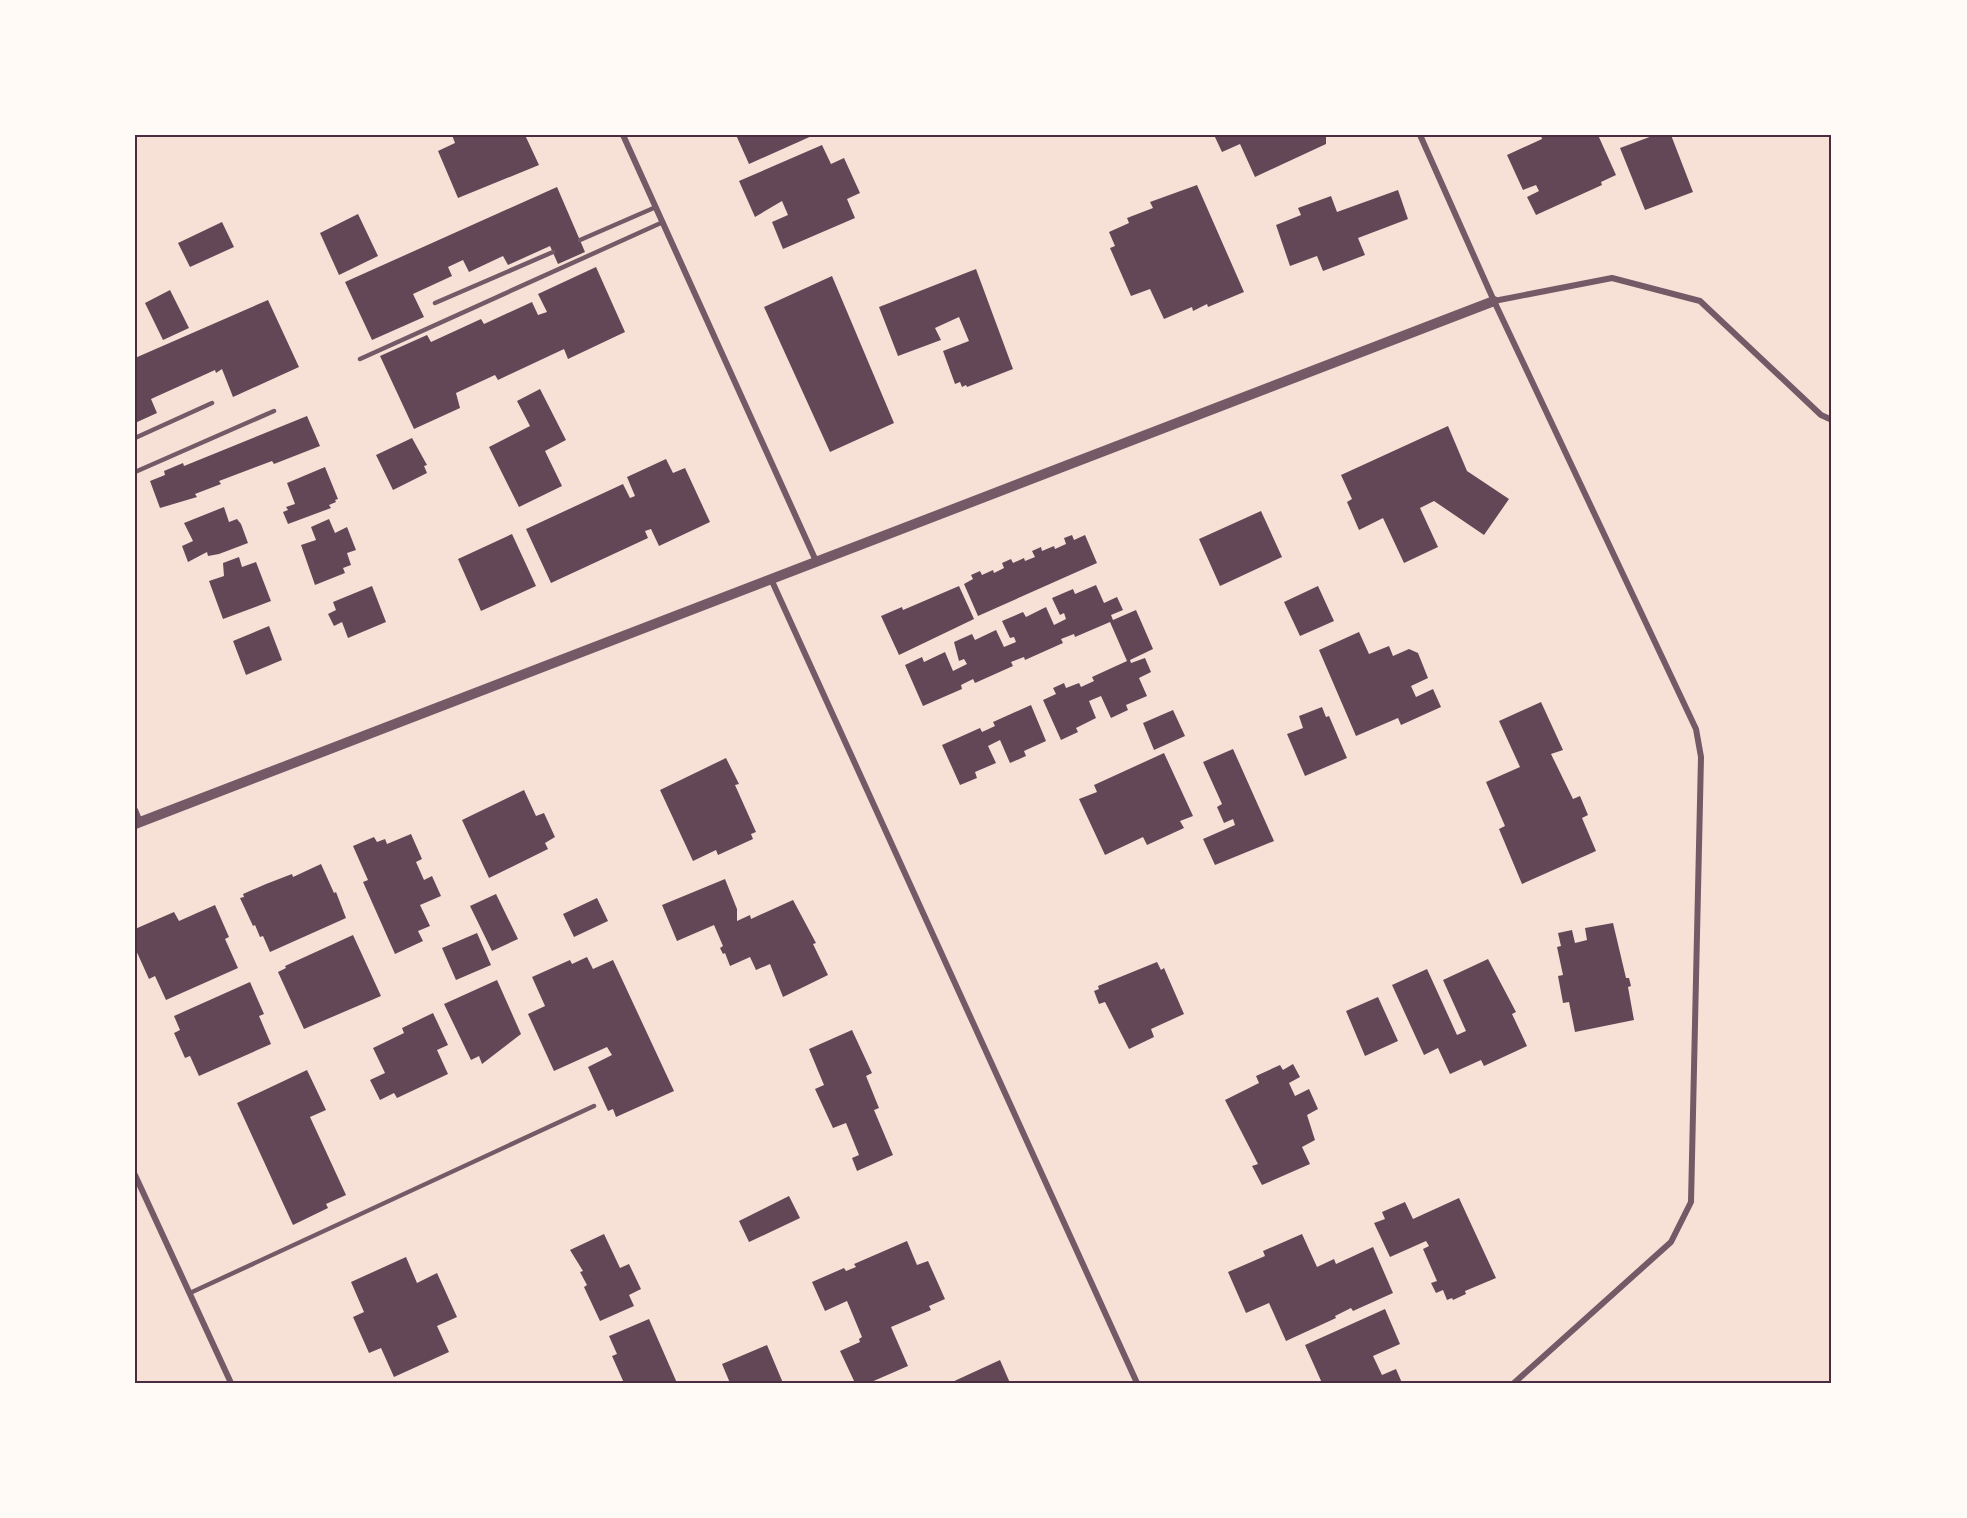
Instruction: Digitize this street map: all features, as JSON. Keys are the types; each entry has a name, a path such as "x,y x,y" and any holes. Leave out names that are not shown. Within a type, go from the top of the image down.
{"street":[{"path":"623,135 816,561"},
{"path":"1420,135 1494,301 1696,729 1701,757 1690,1202 1671,1242 1514,1383"},
{"path":"135,810 138,823 1494,301 1612,278 1700,301 1821,415 1832,420"},
{"path":"771,578 1137,1383"},
{"path":"135,1175 231,1383"}],"lane":[{"path":"580,240 656,207"},
{"path":"360,359 663,222"},
{"path":"435,303 553,252"},
{"path":"135,438 212,403"},
{"path":"135,471 274,411"},
{"path":"190,1293 594,1106"}],"building":[{"path":"452,135 525,135 539,165 458,198 438,151 455,143"},
{"path":"736,135 814,135 749,164"},
{"path":"1214,135 1326,135 1326,144 1255,177 1240,144 1222,152"},
{"path":"1541,135 1598,135 1616,175 1601,182 1602,185 1536,215 1527,197 1539,191 1536,185 1523,190 1507,155 1542,139"},
{"path":"1655,135 1656,137 1671,135 1693,192 1645,210 1620,148"},
{"path":"822,145 831,164 844,158 860,193 847,199 855,218 783,249 772,222 788,215 782,201 755,217 739,181"},
{"path":"1197,185 1244,292 1208,307 1207,304 1193,311 1192,307 1164,319 1150,289 1131,296 1110,248 1115,246 1109,232 1129,223 1127,218 1153,208 1150,202"},
{"path":"557,187 585,252 558,264 550,246 508,265 503,256 469,272 463,260 448,267 452,276 413,294 424,317 372,340 345,282"},
{"path":"1398,190 1408,219 1358,238 1365,255 1323,271 1317,256 1290,266 1276,225 1301,215 1298,208 1331,196 1337,212"},
{"path":"358,214 378,256 339,275 320,233"},
{"path":"222,222 234,247 190,267 178,243"},
{"path":"596,267 625,332 568,359 564,349 498,380 495,375 456,393 460,408 414,429 380,356 427,335 431,342 481,319 484,324 532,302 538,315 547,312 538,294"},
{"path":"976,269 1013,369 962,387 960,382 955,384 943,351 969,341 959,317 935,328 941,340 898,356 879,307"},
{"path":"832,276 894,423 830,452 764,307"},
{"path":"170,290 189,328 163,340 145,303"},
{"path":"268,300 299,367 233,397 222,369 216,373 215,370 151,399 157,413 135,423 135,358"},
{"path":"540,389 566,440 545,451 562,486 519,507 489,447 530,426 517,401"},
{"path":"307,416 320,446 274,464 272,461 219,481 221,484 195,494 197,497 160,508 150,481 165,475 164,471 183,463 184,466"},
{"path":"1448,426 1467,471 1509,499 1484,535 1434,501 1420,508 1438,547 1404,563 1383,518 1359,530 1347,502 1352,499 1341,475"},
{"path":"412,438 427,465 424,466 427,473 393,490 376,455"},
{"path":"666,459 673,473 685,468 710,522 659,546 651,529 645,531 648,538 551,583 526,529 623,484 630,498 635,496 627,477"},
{"path":"325,467 338,499 329,505 331,508 288,524 283,512 288,510 286,507 295,504 287,483"},
{"path":"224,507 229,522 237,519 241,524 248,543 219,554 208,556 207,552 188,562 182,546 193,541 184,523"},
{"path":"1261,511 1282,557 1220,586 1199,539"},
{"path":"329,519 335,533 347,527 356,550 347,553 351,565 343,568 345,573 315,585 301,545 316,540 311,527"},
{"path":"512,534 536,586 481,611 458,559"},
{"path":"1072,535 1074,540 1085,535 1097,563 978,616 964,584 973,579 971,575 980,571 982,575 993,570 994,573 1004,568 1002,563 1011,559 1013,563 1024,558 1025,561 1035,557 1032,551 1041,547 1042,551 1054,546 1055,549 1066,544 1064,538"},
{"path":"239,557 242,567 256,562 271,601 223,619 209,581 224,576 223,563"},
{"path":"1096,585 1104,603 1117,597 1123,610 1111,615 1113,620 1136,610 1153,649 1130,660 1131,663 1145,658 1151,672 1139,678 1147,696 1126,705 1128,710 1111,718 1101,696 1089,701 1096,718 1076,728 1078,732 1061,740 1043,700 1056,694 1053,688 1064,683 1066,688 1079,683 1081,687 1094,681 1092,677 1127,661 1110,622 1075,637 1074,634 1061,639 1063,643 1025,660 1024,657 1011,662 1013,666 975,683 973,679 961,685 962,689 923,706 905,665 922,657 924,662 945,652 953,671 967,664 964,659 959,661 954,642 972,634 975,640 996,630 1004,647 1016,642 1014,637 1010,638 1002,621 1023,612 1026,617 1046,607 1054,625 1066,619 1064,613 1060,615 1052,598 1073,589 1075,594"},
{"path":"372,586 386,622 348,638 342,622 334,626 328,614 336,610 333,602"},
{"path":"959,586 974,619 899,655 881,616 902,607 903,610"},
{"path":"1318,586 1334,621 1300,636 1284,602"},
{"path":"269,626 282,660 246,675 233,641"},
{"path":"1359,632 1369,654 1389,646 1393,656 1409,649 1418,653 1428,678 1411,686 1416,697 1433,689 1441,707 1401,725 1398,718 1356,736 1319,650"},
{"path":"1541,702 1563,750 1551,754 1573,799 1580,796 1588,815 1582,818 1596,851 1522,884 1499,829 1505,826 1486,782 1520,767 1499,721"},
{"path":"1031,705 1046,741 1024,751 1026,756 1010,763 1000,740 988,746 996,763 975,772 977,778 960,785 942,745 980,728 982,732 995,726 993,722"},
{"path":"1322,707 1326,717 1329,716 1347,758 1305,776 1287,734 1303,728 1299,716"},
{"path":"1173,710 1185,736 1154,750 1143,723"},
{"path":"1233,749 1274,841 1215,865 1203,839 1235,825 1233,819 1224,823 1217,807 1222,804 1203,762"},
{"path":"1164,753 1193,816 1180,821 1184,828 1147,845 1143,837 1105,855 1079,799 1097,792 1094,785"},
{"path":"726,758 739,784 735,785 756,832 751,834 753,839 718,855 716,850 693,861 660,790"},
{"path":"524,790 536,816 544,813 555,837 545,843 548,849 489,878 462,820"},
{"path":"411,834 422,859 416,862 424,880 432,876 441,896 420,905 430,926 418,931 423,941 395,954 363,882 368,880 353,846 374,837 377,842 385,839 387,844"},
{"path":"321,864 334,893 336,892 346,918 270,952 263,936 260,937 255,925 253,926 240,898 244,897 243,894 266,884 292,874 293,877"},
{"path":"725,879 737,909 737,921 750,915 751,919 793,900 816,943 813,944 828,975 783,997 770,964 756,970 750,957 730,966 725,953 723,954 720,948 723,946 714,925 677,941 662,905"},
{"path":"496,894 518,939 492,951 470,906"},
{"path":"597,898 608,921 574,937 563,914"},
{"path":"215,905 229,937 225,939 238,968 166,1000 155,976 149,979 135,948 135,929 174,912 179,921"},
{"path":"1613,923 1626,978 1629,978 1631,986 1628,987 1634,1020 1575,1032 1569,1002 1563,1003 1558,976 1563,975 1557,947 1561,946 1558,933 1572,930 1575,943 1587,940 1585,928"},
{"path":"477,933 491,965 456,980 442,948"},
{"path":"353,935 381,996 304,1029 278,972 286,968 285,966"},
{"path":"587,957 593,969 613,960 674,1091 616,1117 613,1109 608,1111 588,1067 612,1055 607,1047 554,1071 528,1014 545,1006 532,977 570,960 572,964"},
{"path":"1488,959 1516,1012 1512,1014 1527,1046 1484,1066 1481,1060 1450,1074 1438,1048 1424,1055 1392,985 1427,969 1457,1035 1466,1031 1443,980"},
{"path":"1157,962 1161,970 1164,968 1184,1014 1151,1029 1154,1037 1129,1049 1105,1002 1099,1004 1094,991 1099,989 1098,986"},
{"path":"497,980 521,1034 482,1064 479,1056 471,1060 444,1004"},
{"path":"250,982 264,1014 259,1016 271,1044 199,1076 190,1056 185,1058 174,1033 180,1030 174,1016"},
{"path":"1378,997 1398,1041 1365,1056 1346,1011"},
{"path":"433,1013 448,1045 437,1050 448,1074 397,1098 394,1093 380,1100 370,1080 385,1073 373,1048 404,1033 402,1028"},
{"path":"852,1030 872,1073 866,1076 879,1108 874,1110 893,1155 857,1171 852,1158 859,1155 846,1123 833,1128 815,1089 824,1085 809,1049"},
{"path":"1293,1064 1300,1077 1289,1083 1295,1096 1309,1089 1318,1109 1307,1115 1315,1140 1302,1147 1310,1164 1262,1185 1252,1166 1258,1164 1225,1100 1259,1083 1256,1076 1280,1065 1283,1070"},
{"path":"307,1070 326,1110 310,1117 346,1195 326,1204 328,1208 293,1225 237,1103"},
{"path":"789,1196 800,1218 749,1242 739,1221"},
{"path":"1459,1198 1496,1278 1465,1291 1466,1294 1453,1300 1452,1298 1447,1300 1443,1290 1436,1293 1431,1283 1437,1281 1423,1249 1429,1246 1426,1241 1390,1257 1374,1223 1385,1219 1382,1212 1405,1202 1413,1219"},
{"path":"604,1234 620,1268 629,1264 641,1289 629,1295 634,1306 600,1321 584,1287 587,1285 580,1272 583,1271 570,1250"},
{"path":"1302,1234 1317,1267 1334,1259 1336,1264 1373,1247 1393,1293 1353,1311 1351,1308 1335,1316 1336,1318 1286,1341 1269,1303 1246,1313 1228,1272 1265,1256 1263,1251"},
{"path":"907,1241 917,1265 928,1261 945,1299 929,1306 931,1310 891,1327 908,1366 869,1383 855,1383 840,1351 860,1342 859,1339 862,1337 847,1301 825,1311 812,1282 844,1268 846,1271 856,1267 854,1264"},
{"path":"406,1257 417,1283 437,1273 457,1317 437,1326 449,1352 394,1377 381,1348 369,1353 353,1317 364,1312 351,1282"},
{"path":"1385,1309 1400,1344 1373,1356 1382,1375 1396,1369 1402,1383 1322,1383 1305,1345"},
{"path":"649,1319 677,1383 624,1383 612,1356 617,1354 609,1336"},
{"path":"767,1345 783,1383 730,1383 722,1364"},
{"path":"1000,1360 1010,1383 950,1383"}]}
